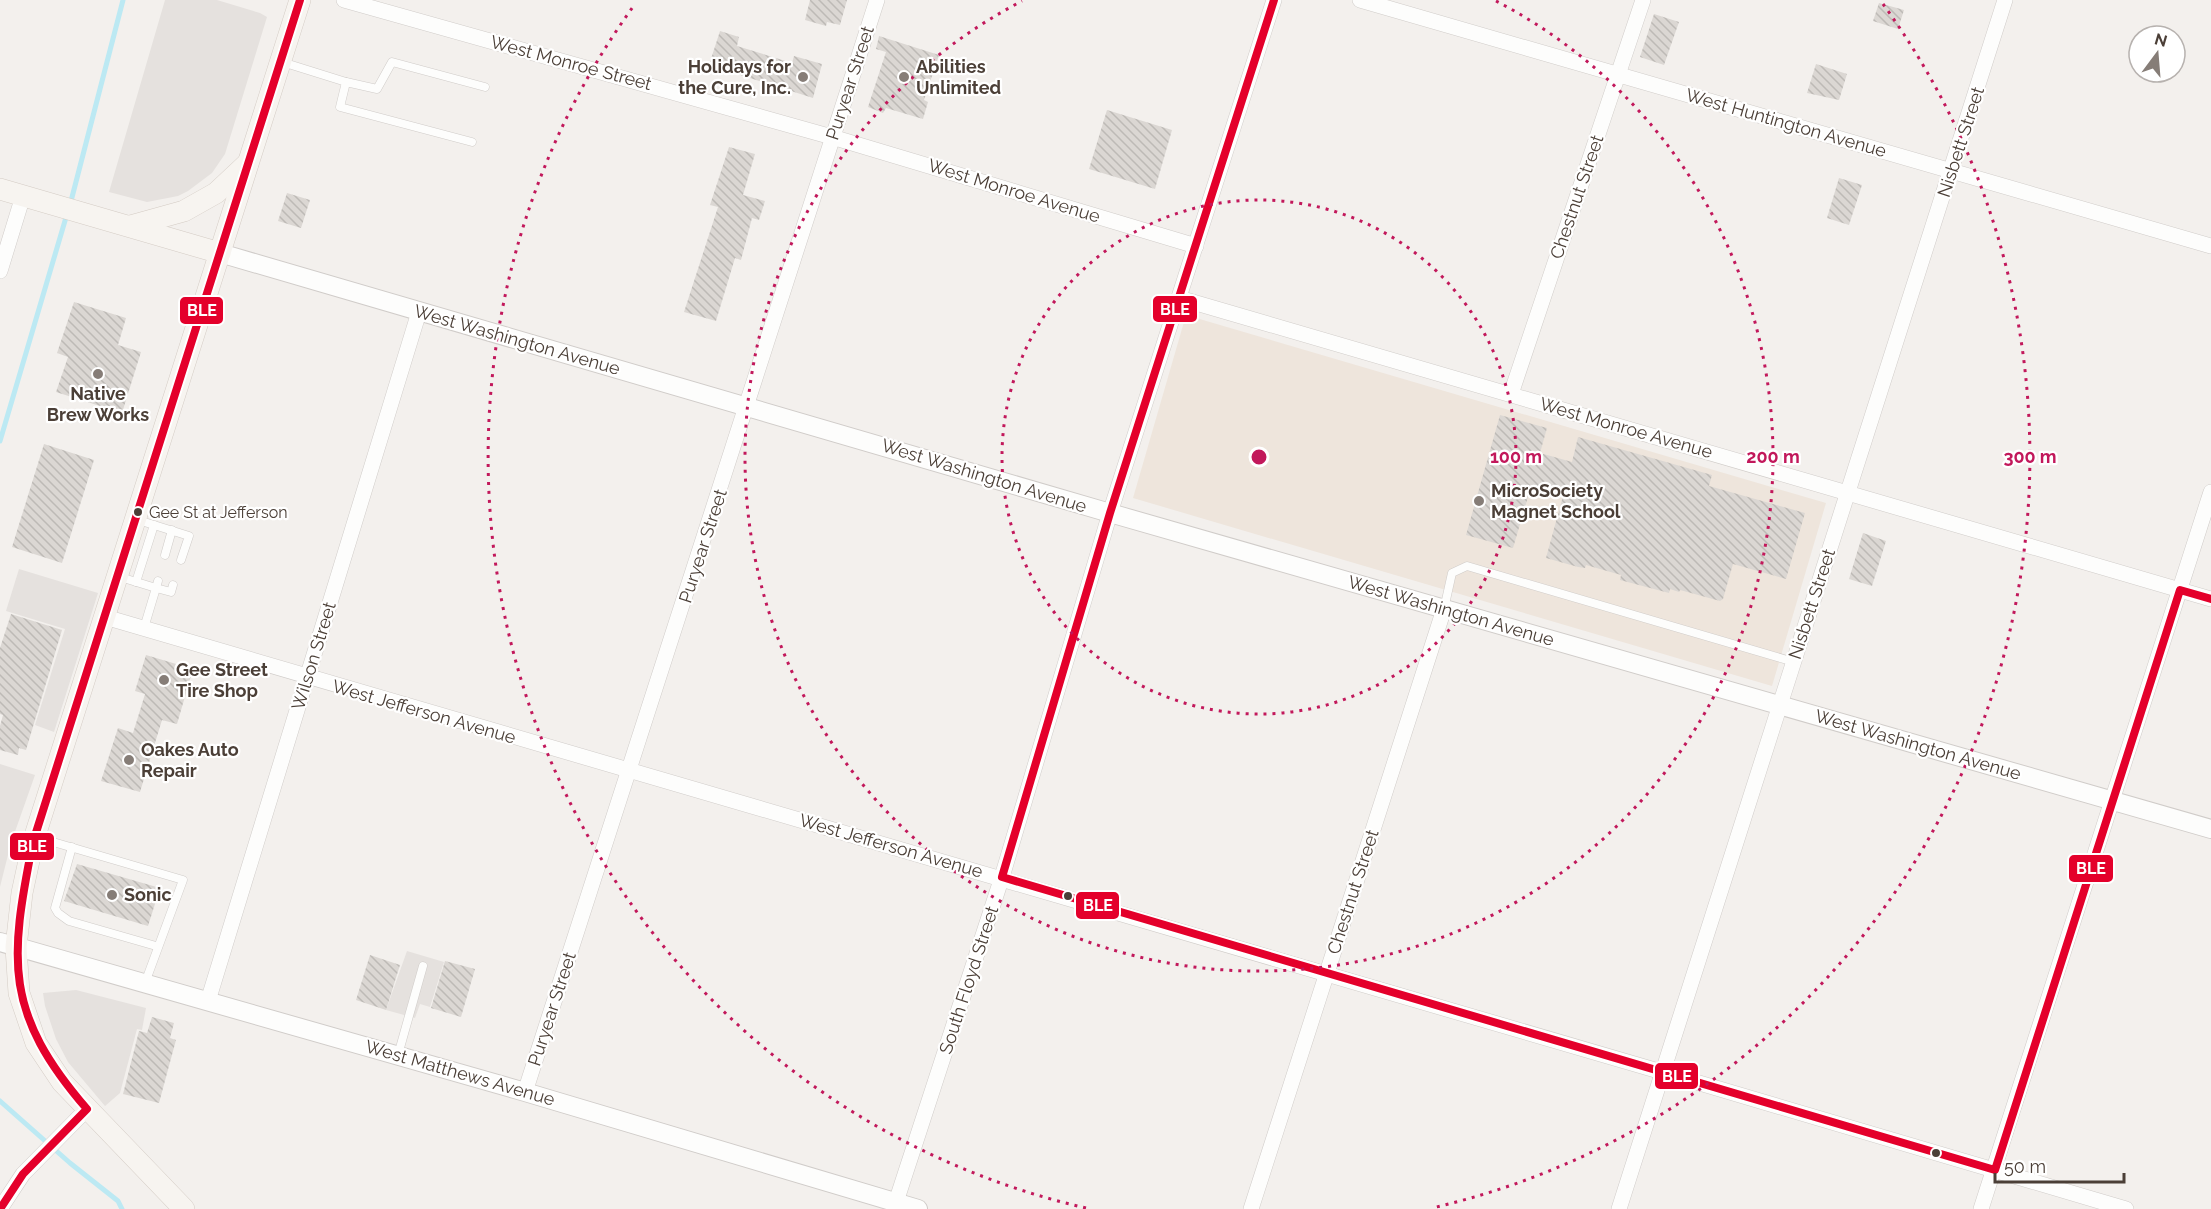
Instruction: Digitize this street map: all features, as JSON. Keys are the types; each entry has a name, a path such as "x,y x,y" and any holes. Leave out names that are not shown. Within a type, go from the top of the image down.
{"main road":[{"path":"184,1209 62,1082 36,1043 19,993 8,945 35,836 105,617 126,579 220,252 300,0"},
{"path":"130,226 184,211 216,193 249,163"},
{"name":"West Washington Avenue","path":"0,189 220,252"}],"street":[{"name":"West Monroe Street","path":"344,0 832,137"},
{"name":"Puryear Street","path":"525,1092 877,0"},
{"name":"South Floyd Street","path":"896,1202 1002,877 1110,513 1274,0"},
{"name":"West Huntington Avenue","path":"1360,0 2211,246"},
{"name":"Chestnut Street","path":"1511,394 1643,0"},
{"name":"Nisbett Street","path":"1619,1209 2005,0"},
{"name":"West Monroe Avenue","path":"832,137 1196,246"},
{"path":"0,271 29,198"},
{"name":"West Washington Avenue","path":"220,252 1110,513 2211,829"},
{"name":"West Monroe Avenue","path":"1179,297 2211,599"},
{"name":"Wilson Street","path":"208,1001 419,312"},
{"path":"1981,1209 2211,492"},
{"name":"Chestnut Street","path":"1251,1209 1444,609"},
{"name":"West Jefferson Avenue","path":"105,617 307,678 1002,877 2126,1209"},
{"name":"West Matthews Avenue","path":"8,945 398,1055 918,1209"},
{"path":"1,1204 30,1167 87,1109"}],"lane":[{"path":"280,62 377,89 392,62 485,87"},
{"path":"346,82 340,107 472,142"},
{"path":"144,522 189,536 181,560"},
{"path":"165,555 172,531"},
{"path":"1444,609 1452,573 1467,566 1794,662"},
{"path":"126,579 157,584 171,592 173,585"},
{"path":"144,628 157,584"},
{"path":"35,836 183,880 163,940 156,946 145,983"},
{"path":"72,847 55,908 58,914 69,921 156,946"},
{"path":"398,1055 423,966"}],"shaded area":[{"path":"165,0 217,0 267,17 225,154 212,173 188,191 178,196 147,202 109,192"},
{"name":"MicroSociety Magnet School","path":"1186,315 1826,503 1772,686 1133,498"},
{"path":"19,569 98,593 54,732 35,725 65,629 6,611"},
{"path":"0,764 35,775 11,843 0,887"},
{"path":"407,951 444,962 430,1007 420,1004 415,1018 386,1010"},
{"path":"76,990 146,1008 142,1030 137,1029 120,1093 105,1106 68,1062 56,1039 45,1006 43,993"}],"building":[{"path":"810,0 847,0 840,25 827,22 826,26 805,20"},
{"path":"1879,3 1904,10 1898,29 1873,21"},
{"path":"1654,14 1679,22 1664,65 1640,57"},
{"path":"720,31 739,37 737,46 792,63 794,56 822,64 813,98 709,65"},
{"name":"Abilities Unlimited","path":"879,36 939,55 924,100 928,102 923,119 886,108 883,113 868,107 886,52 876,49"},
{"path":"1816,64 1847,74 1839,100 1807,93"},
{"path":"1107,110 1172,130 1155,189 1089,169"},
{"path":"729,147 755,154 743,195 765,201 759,220 752,218 741,260 735,258 716,321 684,312 718,207 710,205"},
{"path":"1839,178 1862,185 1849,225 1827,218"},
{"path":"287,193 310,200 301,228 278,221"},
{"name":"Native Brew Works","path":"74,302 126,318 118,345 141,352 122,413 56,392 68,357 57,353"},
{"path":"1500,415 1547,428 1540,453 1572,462 1578,437 1712,475 1709,486 1805,513 1786,579 1733,564 1723,599 1720,601 1680,590 1679,592 1670,589 1669,593 1620,580 1621,575 1586,565 1585,568 1578,567 1546,558 1563,496 1531,487 1513,548 1466,535"},
{"path":"44,444 94,460 62,563 12,547"},
{"path":"1863,533 1886,541 1872,586 1849,579"},
{"path":"11,614 62,630 26,750 19,748 18,755 0,750 0,726 3,715 0,714 0,648"},
{"path":"146,655 193,669 177,724 162,720 140,792 101,781 118,728 133,733 145,694 135,691"},
{"name":"Sonic","path":"77,864 160,888 148,926 64,901"},
{"path":"370,955 400,965 386,1010 356,1000"},
{"path":"445,961 475,969 461,1017 431,1008"},
{"path":"152,1017 174,1023 170,1038 176,1040 159,1103 123,1094 139,1031 147,1033"}],"waterway":[{"path":"70,205 123,0"},
{"path":"0,441 67,214"},
{"path":"0,1101 70,1163 118,1201 122,1209"}],"transit line":[{"name":"BLE","path":"0,1209 23,1174 87,1109 60,1075 40,1044 27,1014 20,984 18,953 20,920 33,842 300,0"},
{"name":"BLE","path":"1274,0 1110,513 1002,877 1995,1170 2180,590 2211,599"}],"place":[{"name":"Holidays for the Cure, Inc.","path":"803,77"},
{"name":"Abilities Unlimited","path":"904,77"},
{"name":"Native Brew Works","path":"98,374"},
{"name":"MicroSociety Magnet School","path":"1479,501"},
{"name":"Gee St at Jefferson","path":"138,512"},
{"name":"Gee Street Tire Shop","path":"164,680"},
{"name":"Oakes Auto Repair","path":"129,760"},
{"name":"Sonic","path":"112,895"}]}
